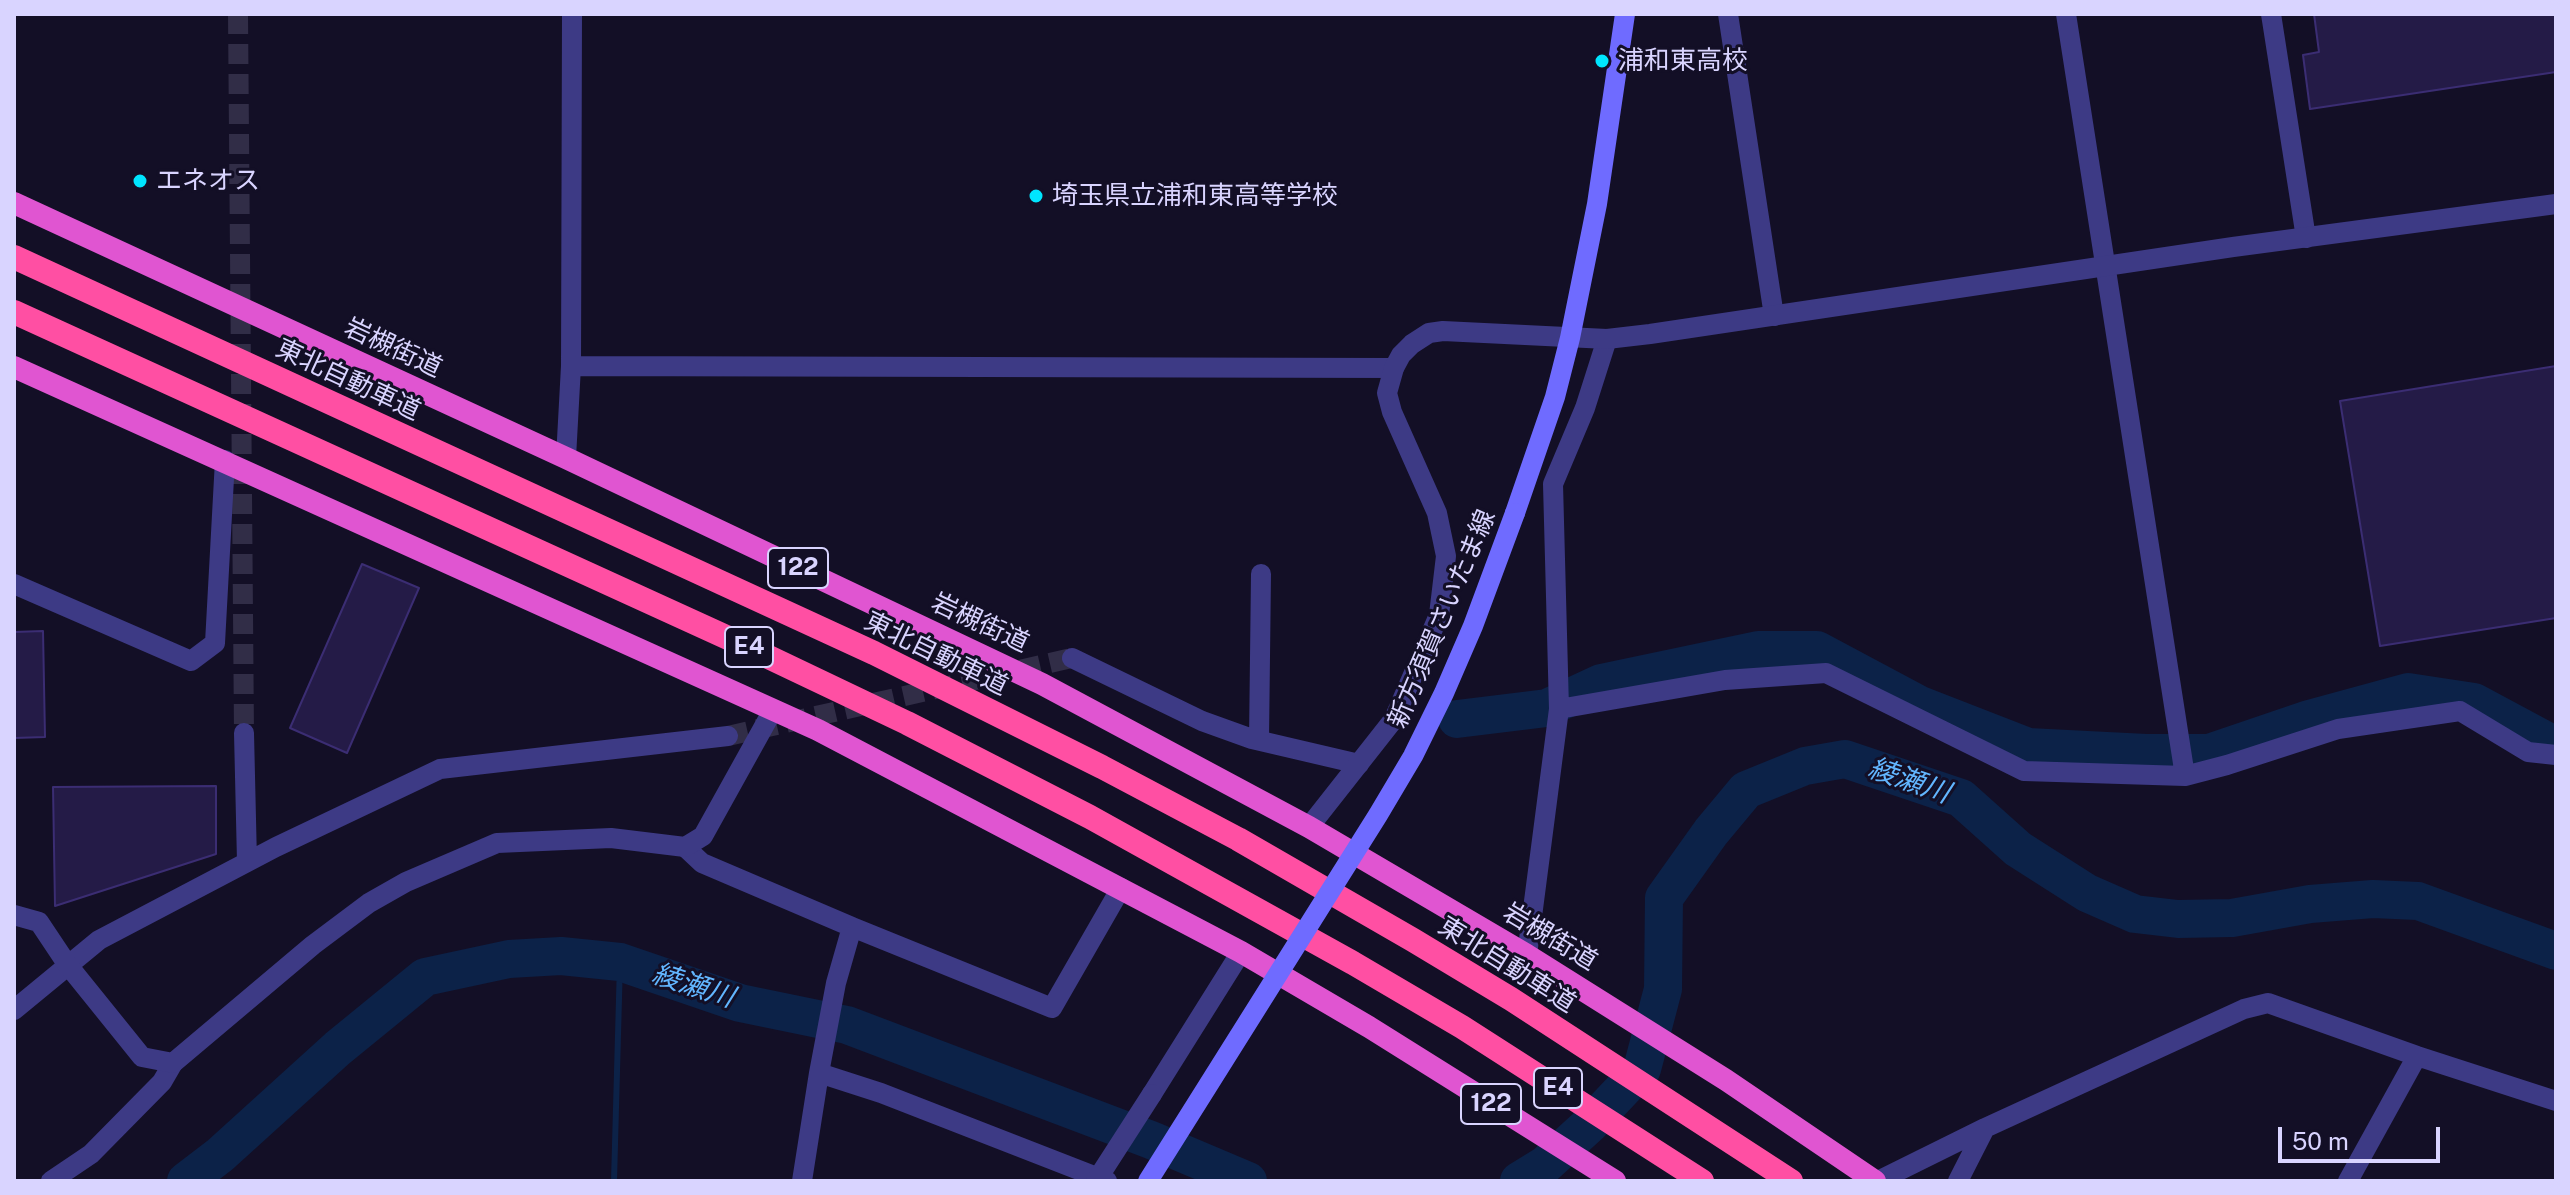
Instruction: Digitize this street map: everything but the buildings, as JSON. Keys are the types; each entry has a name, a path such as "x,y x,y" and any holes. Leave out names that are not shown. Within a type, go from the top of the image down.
{"highway":[{"name":"岩槻街道","path":"14,203 566,458 1042,684 1309,827 1527,955 1726,1080 1877,1181"},
{"name":"東北自動車道","path":"14,257 931,682 1102,767 1238,839 1511,999 1791,1181"},
{"name":"E4","path":"14,312 737,642 907,723 1090,817 1237,897 1462,1027 1702,1181"},
{"name":"122","path":"14,367 818,730 1241,952 1369,1027 1614,1180"}],"main road":[{"name":"新方須賀さいたま線","path":"1148,1181 1413,756 1473,626 1555,397 1570,338 1597,204 1625,14"}],"street":[{"path":"566,458 571,366 572,14"},
{"path":"1728,14 1774,316"},
{"path":"2066,14 2183,761"},
{"path":"2271,14 2306,238"},
{"path":"1309,827 1394,719 1439,615 1446,556 1437,513 1392,412 1387,393 1394,368 1412,344 1429,333 1443,331 1607,339 2556,204"},
{"path":"1527,955 1559,709 1553,484 1585,408 1607,339"},
{"path":"571,366 1394,368"},
{"path":"14,584 191,661 215,643 225,460"},
{"path":"1259,740 1261,574"},
{"path":"1072,658 1202,721 1259,740 1359,764"},
{"path":"1559,709 1725,680 1826,673 2024,771 2183,761 2227,765 2338,729 2460,711 2528,752 2556,755"},
{"path":"685,847 703,836 773,710"},
{"path":"244,733 247,862"},
{"path":"14,1010 99,940 247,862 440,769 728,736"},
{"path":"51,1181 91,1154 162,1082 173,1063 313,945 369,903 406,882 497,843 611,838 685,847 702,863 1052,1008 1121,888"},
{"path":"14,915 39,922 67,964 142,1057 173,1063"},
{"path":"802,1181 836,983 852,927"},
{"path":"1096,1181 1241,952"},
{"path":"1877,1181 2244,1009 2268,1003 2556,1101"},
{"path":"2348,1181 2417,1056"},
{"path":"819,1073 896,1098 1107,1181"},
{"path":"1958,1181 1985,1128"}],"waterway":[{"path":"1457,719 1547,708 1601,683 1758,650 1817,650 1920,705 2028,747 2209,753 2309,719 2408,692 2474,702 2556,746"},
{"name":"綾瀬川","path":"1519,1181 1545,1165 1590,1124 1642,1069 1663,989 1664,898 1711,832 1746,790 1805,766 1845,759 1961,798 2018,849 2087,893 2135,914 2178,919 2232,918 2310,904 2373,899 2418,901 2556,951"},
{"name":"綾瀬川","path":"186,1181 220,1155 338,1048 425,977 509,959 561,956 620,962 740,1003 847,1025 1151,1140 1248,1181"},
{"path":"614,1181 620,962"}],"tunnel":[{"path":"238,14 244,733"},
{"path":"728,736 1072,658"}],"place":[{"name":"浦和東高校","path":"1602,61"},
{"name":"エネオス","path":"140,181"},
{"name":"埼玉県立浦和東高等学校","path":"1036,196"}]}
